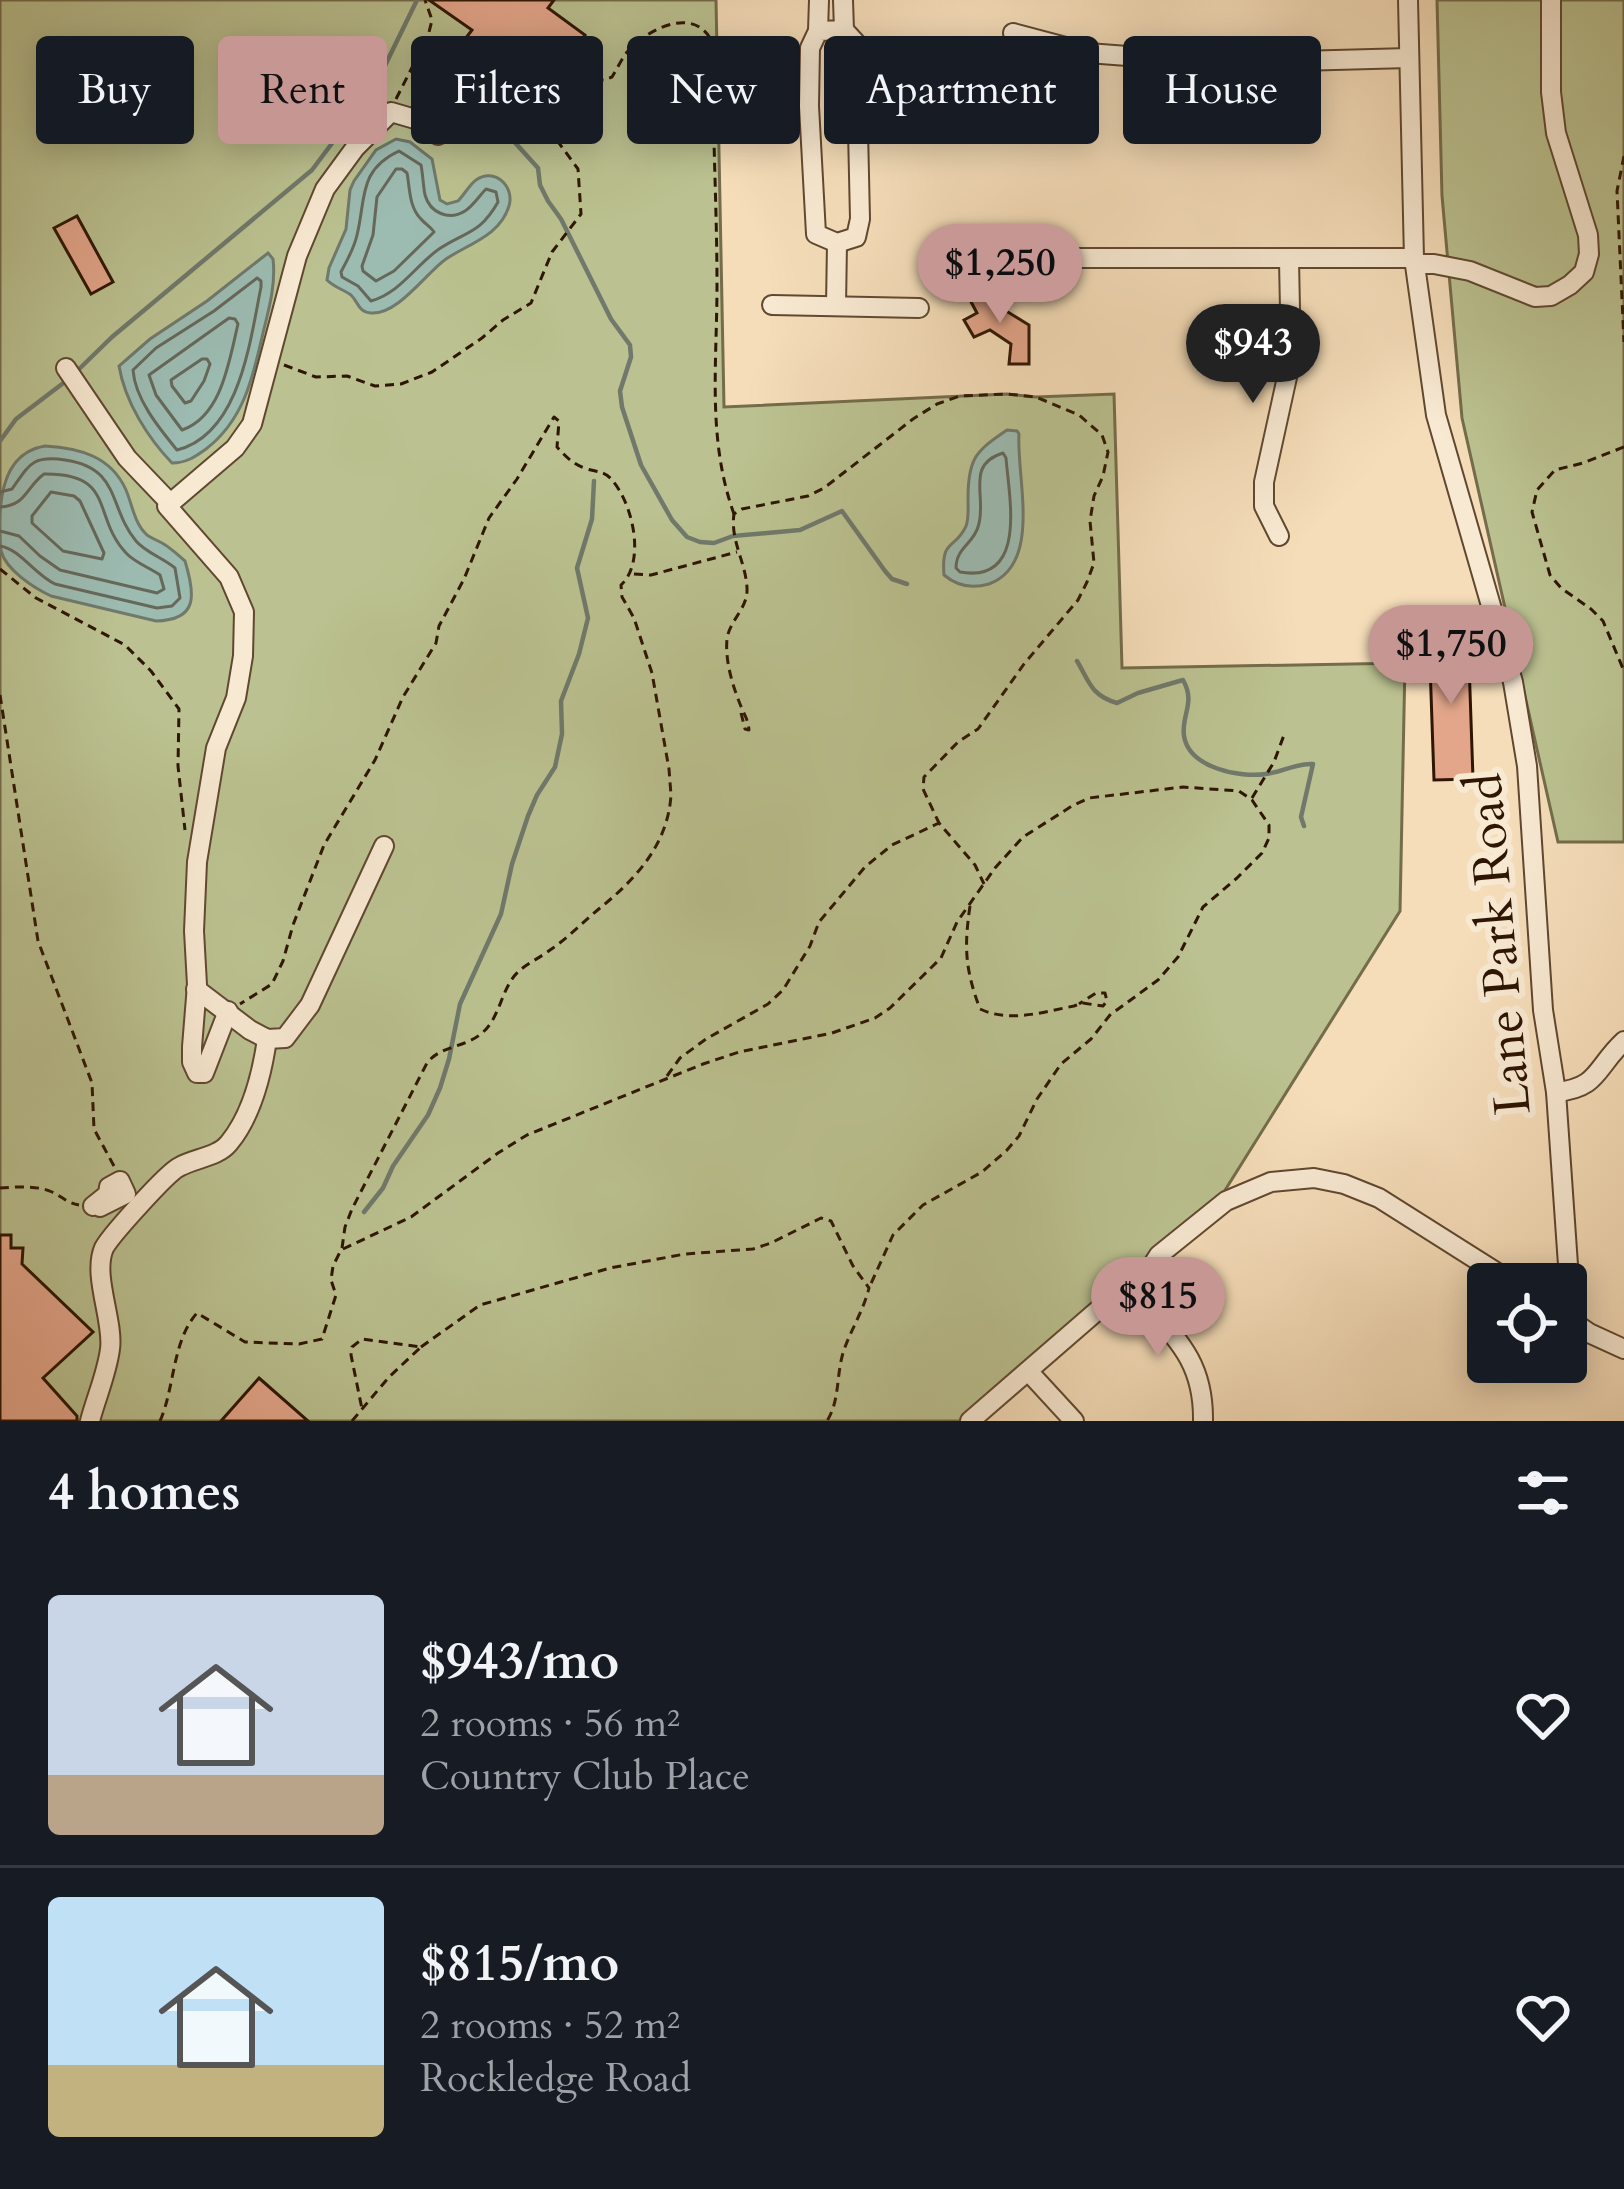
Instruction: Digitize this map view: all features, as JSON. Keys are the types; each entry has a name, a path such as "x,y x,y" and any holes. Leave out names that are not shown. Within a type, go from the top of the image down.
{"street":[{"path":"819,0 818,31 810,48 809,106 816,234 837,244 856,237 860,219 856,43 844,30 843,0"},
{"name":"Lane Park Road","path":"1408,0 1414,261 1436,415 1513,682 1527,766 1543,1010 1556,1092 1568,1263"},
{"path":"1051,258 1414,261 1471,271 1535,297 1551,296 1585,272 1589,254 1588,235 1556,133 1551,0"},
{"path":"818,31 844,30"},
{"path":"1013,32 1088,53 1219,63 1409,58"},
{"path":"228,1011 210,1063 204,1073 197,1073 192,1047 197,862 216,748 236,698 244,612 229,577 166,506 235,448 252,424 297,256 325,189 355,148 391,112 411,118"},
{"path":"836,305 837,244"},
{"path":"1279,536 1264,506 1264,482 1291,359 1289,260"},
{"path":"772,305 919,308"},
{"path":"66,368 127,458 170,502"},
{"path":"196,989 267,1040 285,1038 310,1004 384,846"},
{"path":"90,1421 111,1342 103,1250 173,1169 228,1145 249,1107 267,1040"},
{"path":"1556,1092 1591,1082 1624,1041"},
{"path":"970,1421 1105,1304 1135,1292 1159,1255 1226,1201 1271,1182 1314,1178 1343,1184 1378,1198 1482,1263"},
{"path":"97,1206 126,1194 120,1181"},
{"path":"1135,1292 1190,1354 1203,1397 1203,1421"},
{"path":"1587,1332 1624,1349"},
{"path":"1028,1371 1074,1421"}],"path":[{"path":"391,112 428,36 432,20 425,0"},
{"path":"271,358 316,377 347,376 375,386 401,385 448,362 531,303 548,261 581,214 578,170 556,139 560,113 573,88 581,79 612,77 629,50 672,23 685,21 709,34 713,44 716,442 747,583 747,604 727,634 727,656 749,730 741,713"},
{"path":"1624,156 1617,191 1624,342"},
{"path":"734,514 824,488 913,418 960,396 1036,397 1079,415 1102,435 1108,452 1090,521 1094,563 1078,600 978,729 925,777 923,789 939,823 975,865 984,884"},
{"path":"160,1421 180,1344 197,1313 245,1342 322,1340 336,1294 333,1267 352,1209 413,1087 436,1052 480,1036 517,972 618,896 662,838 670,811 669,769 658,702 634,618 622,596 621,585 632,575 634,561 630,517 611,478 568,460 557,447 559,421 554,417 488,518 436,643 404,697 376,760 324,845 272,984 228,1011"},
{"path":"1624,447 1555,470 1537,490 1532,512 1550,575 1603,621 1624,671"},
{"path":"634,574 651,575 739,552"},
{"path":"0,569 36,598 124,645 179,709 178,766 185,835"},
{"path":"0,694 38,941 92,1083 94,1129 120,1181"},
{"path":"1252,798 1274,762 1283,735"},
{"path":"341,1250 411,1217 527,1135 739,1052 796,1042 875,1018 941,958 957,922 1023,838 1089,798 1183,787 1240,791 1269,825 1262,853 1203,907 1178,957 1150,988 1110,1015 1061,1064 1007,1150 982,1172 923,1205 893,1235 843,1352 835,1407 827,1421"},
{"path":"666,1078 680,1058 783,990 819,922 865,867 892,845 939,823"},
{"path":"970,904 964,946 980,1009 1006,1016 1079,1004"},
{"path":"0,1188 40,1189 66,1203 97,1206"},
{"path":"352,1421 421,1347 480,1305 610,1268 753,1249 821,1218 831,1221 868,1288"},
{"path":"362,1409 352,1348 362,1339 421,1347"}],"green space":[{"path":"0,0 716,0 717,36 627,36 627,144 719,144 724,407 1114,394 1122,668 1405,663 1400,911 1222,1195 1131,1287 1101,1299 961,1421 0,1421"},
{"path":"1437,0 1624,0 1624,842 1558,842 1462,418 1442,196"}],"water":[{"path":"396,139 410,142 432,159 440,200 447,204 458,201 476,180 490,176 502,181 510,199 505,216 491,232 446,259 391,307 371,313 327,280 346,229 350,190 376,150"},
{"path":"268,253 274,278 245,397 230,425 206,449 172,463 139,419 119,366"},
{"path":"1007,430 1019,434 1023,518 1016,558 1006,574 989,584 959,584 944,575 944,563 947,550 967,523 972,464 981,450"},
{"path":"45,446 93,456 120,478 142,529 185,561 192,594 180,616 156,621 51,596 9,565 0,544 4,485 22,456"}],"building":[{"path":"429,0 554,0 548,8 585,35 467,36 472,30"},
{"path":"77,216 113,282 91,294 54,228"},
{"path":"986,284 998,306 1029,325 1029,364 1009,364 1011,344 990,330 974,337 964,320 977,313 970,300"},
{"path":"1468,633 1473,779 1434,780 1429,635"},
{"path":"0,1235 11,1235 11,1248 23,1248 22,1264 93,1332 43,1378 77,1421 0,1421"},
{"path":"259,1378 308,1421 221,1421"}],"waterway":[{"path":"75,373 312,170 375,86 417,0"},
{"path":"516,144 538,168 548,201 611,319 630,345 620,391 622,407 641,465 687,537 714,543 733,536 800,530 842,511 892,579 907,584"},
{"path":"0,441 16,419 66,381"},
{"path":"364,1212 428,1115 440,1088 460,1004 501,914 528,816 555,767 562,734 561,701 588,618 577,568 592,519 594,481"},
{"path":"1077,661 1096,692 1117,703 1183,680 1188,696 1184,736 1205,763 1255,775 1313,764 1301,817 1304,826"}]}
